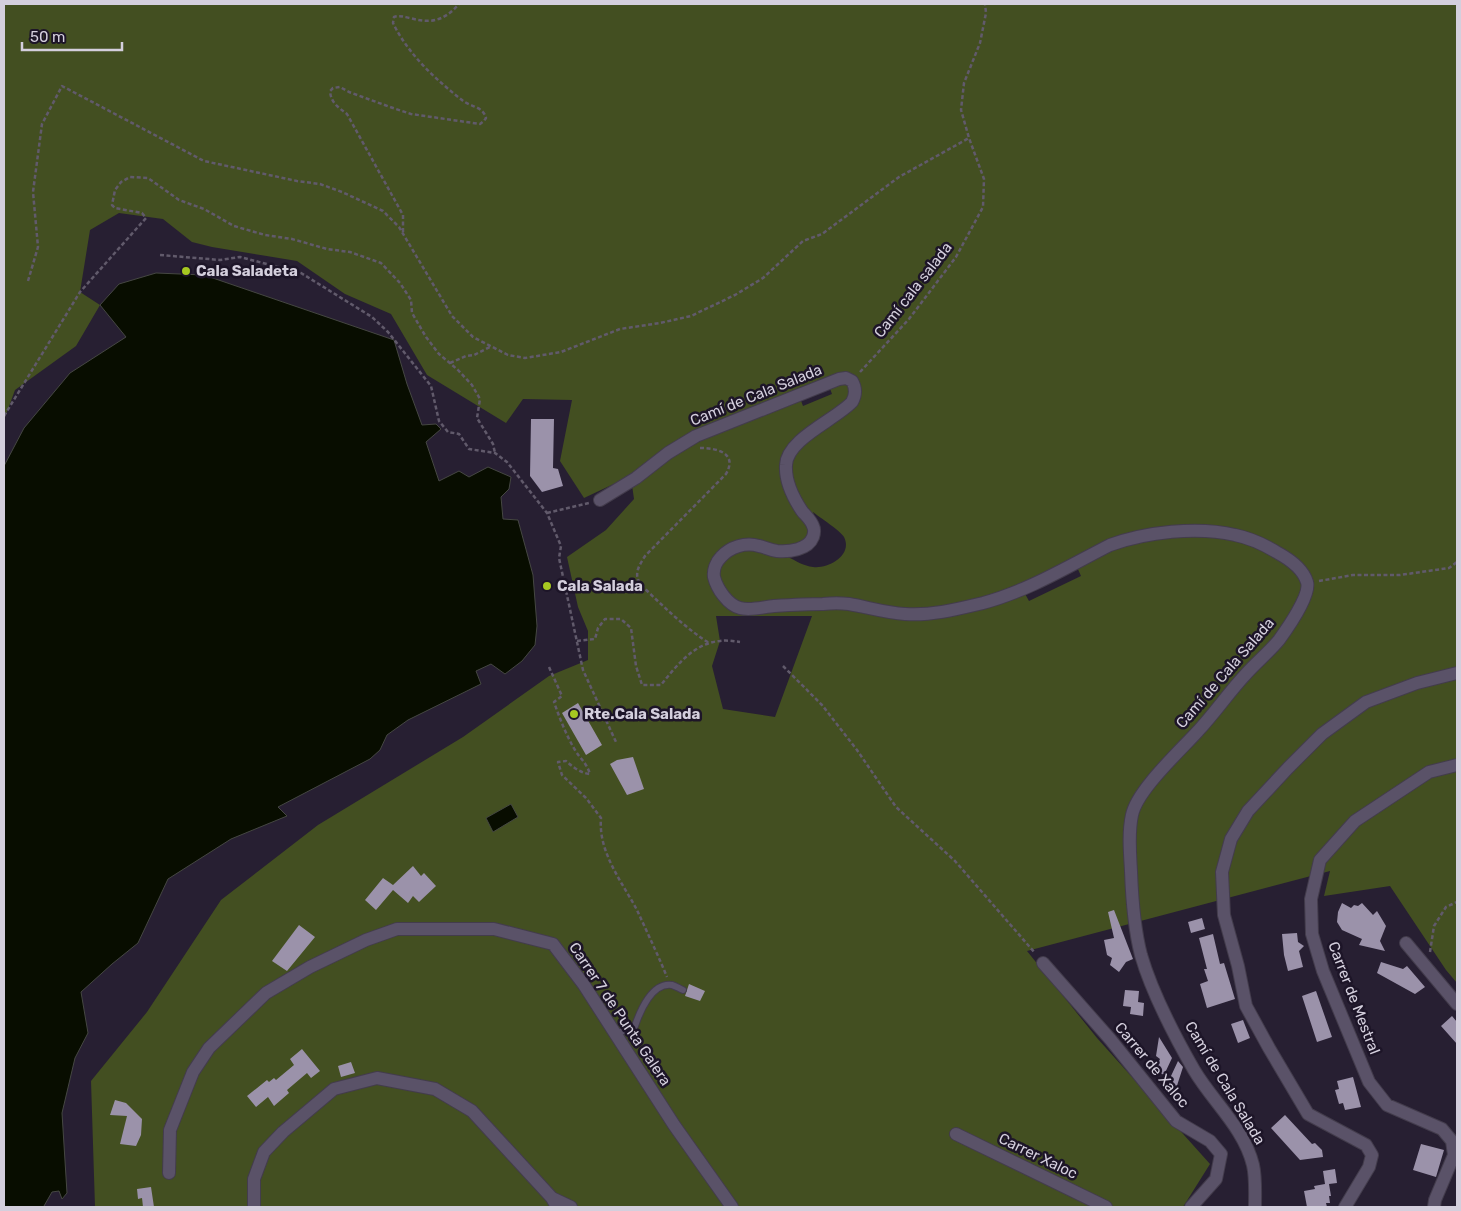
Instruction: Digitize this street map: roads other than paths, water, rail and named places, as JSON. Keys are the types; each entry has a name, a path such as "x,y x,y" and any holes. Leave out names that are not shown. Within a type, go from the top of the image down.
{"street":[{"name":"Camí de Cala Salada","path":"600,500 636,478 668,453 696,436 839,379 846,378 852,381 855,391 855,397 852,402 848,407 805,437 795,446 787,458 786,468 789,483 802,511 814,526 813,543 790,551 775,551 751,545 741,545 731,548 724,553 714,568 714,577 717,585 728,600 739,608 791,604 847,604 904,614 941,612 1011,594 1120,541 1169,532 1189,531 1236,535 1253,540 1274,550 1300,570 1308,583 1308,589 1301,606 1280,638 1246,674 1210,719 1143,792 1133,810 1129,831 1133,907 1140,952 1146,970 1168,1020 1195,1072 1231,1121 1248,1150 1254,1170 1255,1207"},
{"path":"1345,1207 1369,1167 1372,1155 1366,1145 1308,1114 1255,1023 1246,1006 1238,966 1224,915 1222,872 1231,839 1248,811 1322,734 1366,702 1417,683 1457,672"},
{"name":"Carrer de Mestral","path":"1434,1207 1435,1200 1454,1155 1452,1141 1442,1129 1387,1105 1369,1082 1323,971 1312,934 1311,899 1320,860 1355,821 1429,772 1457,765"},
{"name":"Carrer 7 de Punta Galera","path":"169,1172 170,1130 193,1072 209,1048 266,993 310,967 366,940 397,929 494,928 553,944 584,985 674,1125 732,1207"},
{"path":"1406,943 1457,1004"},
{"name":"Carrer de Xaloc","path":"1043,963 1110,1039 1176,1120 1210,1141 1220,1154 1216,1179 1191,1207"},
{"path":"254,1207 254,1179 264,1152 283,1132 334,1089 377,1078 435,1089 472,1111 554,1202 571,1207"},
{"name":"Carrer Xaloc","path":"956,1134 1106,1207"}],"lane":[{"path":"616,1034 635,1026 647,1000 656,989 671,985 683,990"}],"place":[{"name":"Cala Saladeta","path":"186,271"},
{"name":"Cala Salada","path":"547,586"},
{"name":"Rte.Cala Salada","path":"574,714"}]}
